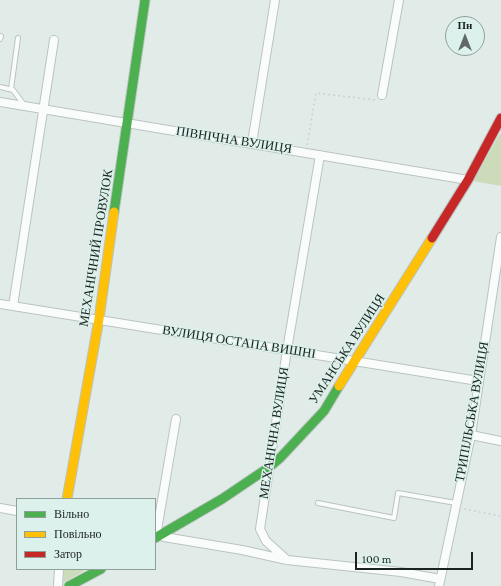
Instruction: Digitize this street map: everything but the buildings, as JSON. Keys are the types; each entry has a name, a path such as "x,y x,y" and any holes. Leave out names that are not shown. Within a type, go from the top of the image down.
{"main road":[{"name":"МЕХАНІЧНИЙ ПРОВУЛОК","path":"67,498 99,319 145,0"},
{"name":"УМАНСЬКА ВУЛИЦЯ","path":"157,533 222,499 268,468 280,458 324,411 468,180 501,118"},
{"path":"69,586 99,570"}],"street":[{"path":"252,143 275,0"},
{"path":"382,95 399,0"},
{"path":"13,306 54,40"},
{"name":"ПІВНІЧНА ВУЛИЦЯ","path":"0,102 44,108 468,180"},
{"name":"МЕХАНІЧНА ВУЛИЦЯ","path":"287,560 266,541 260,529 268,468 320,155"},
{"name":"ТРИПІЛЬСЬКА ВУЛИЦЯ","path":"439,582 459,506 501,237"},
{"name":"ВУЛИЦЯ ОСТАПА ВИШНІ","path":"0,304 478,381"},
{"path":"176,419 157,533 164,537 242,550 287,560 401,572 439,582"},
{"path":"471,435 501,441"},
{"path":"0,508 16,512"},
{"path":"58,586 59,570"}],"lane":[{"path":"11,89 18,38"},
{"path":"0,87 11,89 25,106"},
{"path":"318,503 394,518 398,493 459,506"}],"path":[{"path":"306,152 316,93 378,100 382,95"},
{"path":"459,506 501,516"}],"green space":[{"path":"501,133 501,186 473,181 499,135"},
{"path":"64,570 85,570 63,583"}],"traffic: fast":[{"path":"114,212 145,0"},
{"path":"156,537 222,499 268,468 280,458 324,411 339,386"},
{"path":"69,586 99,570"}],"traffic: slow":[{"path":"67,498 99,319 114,212"},
{"path":"339,386 432,238"}],"traffic: jam":[{"path":"432,238 468,180 501,118"}]}
